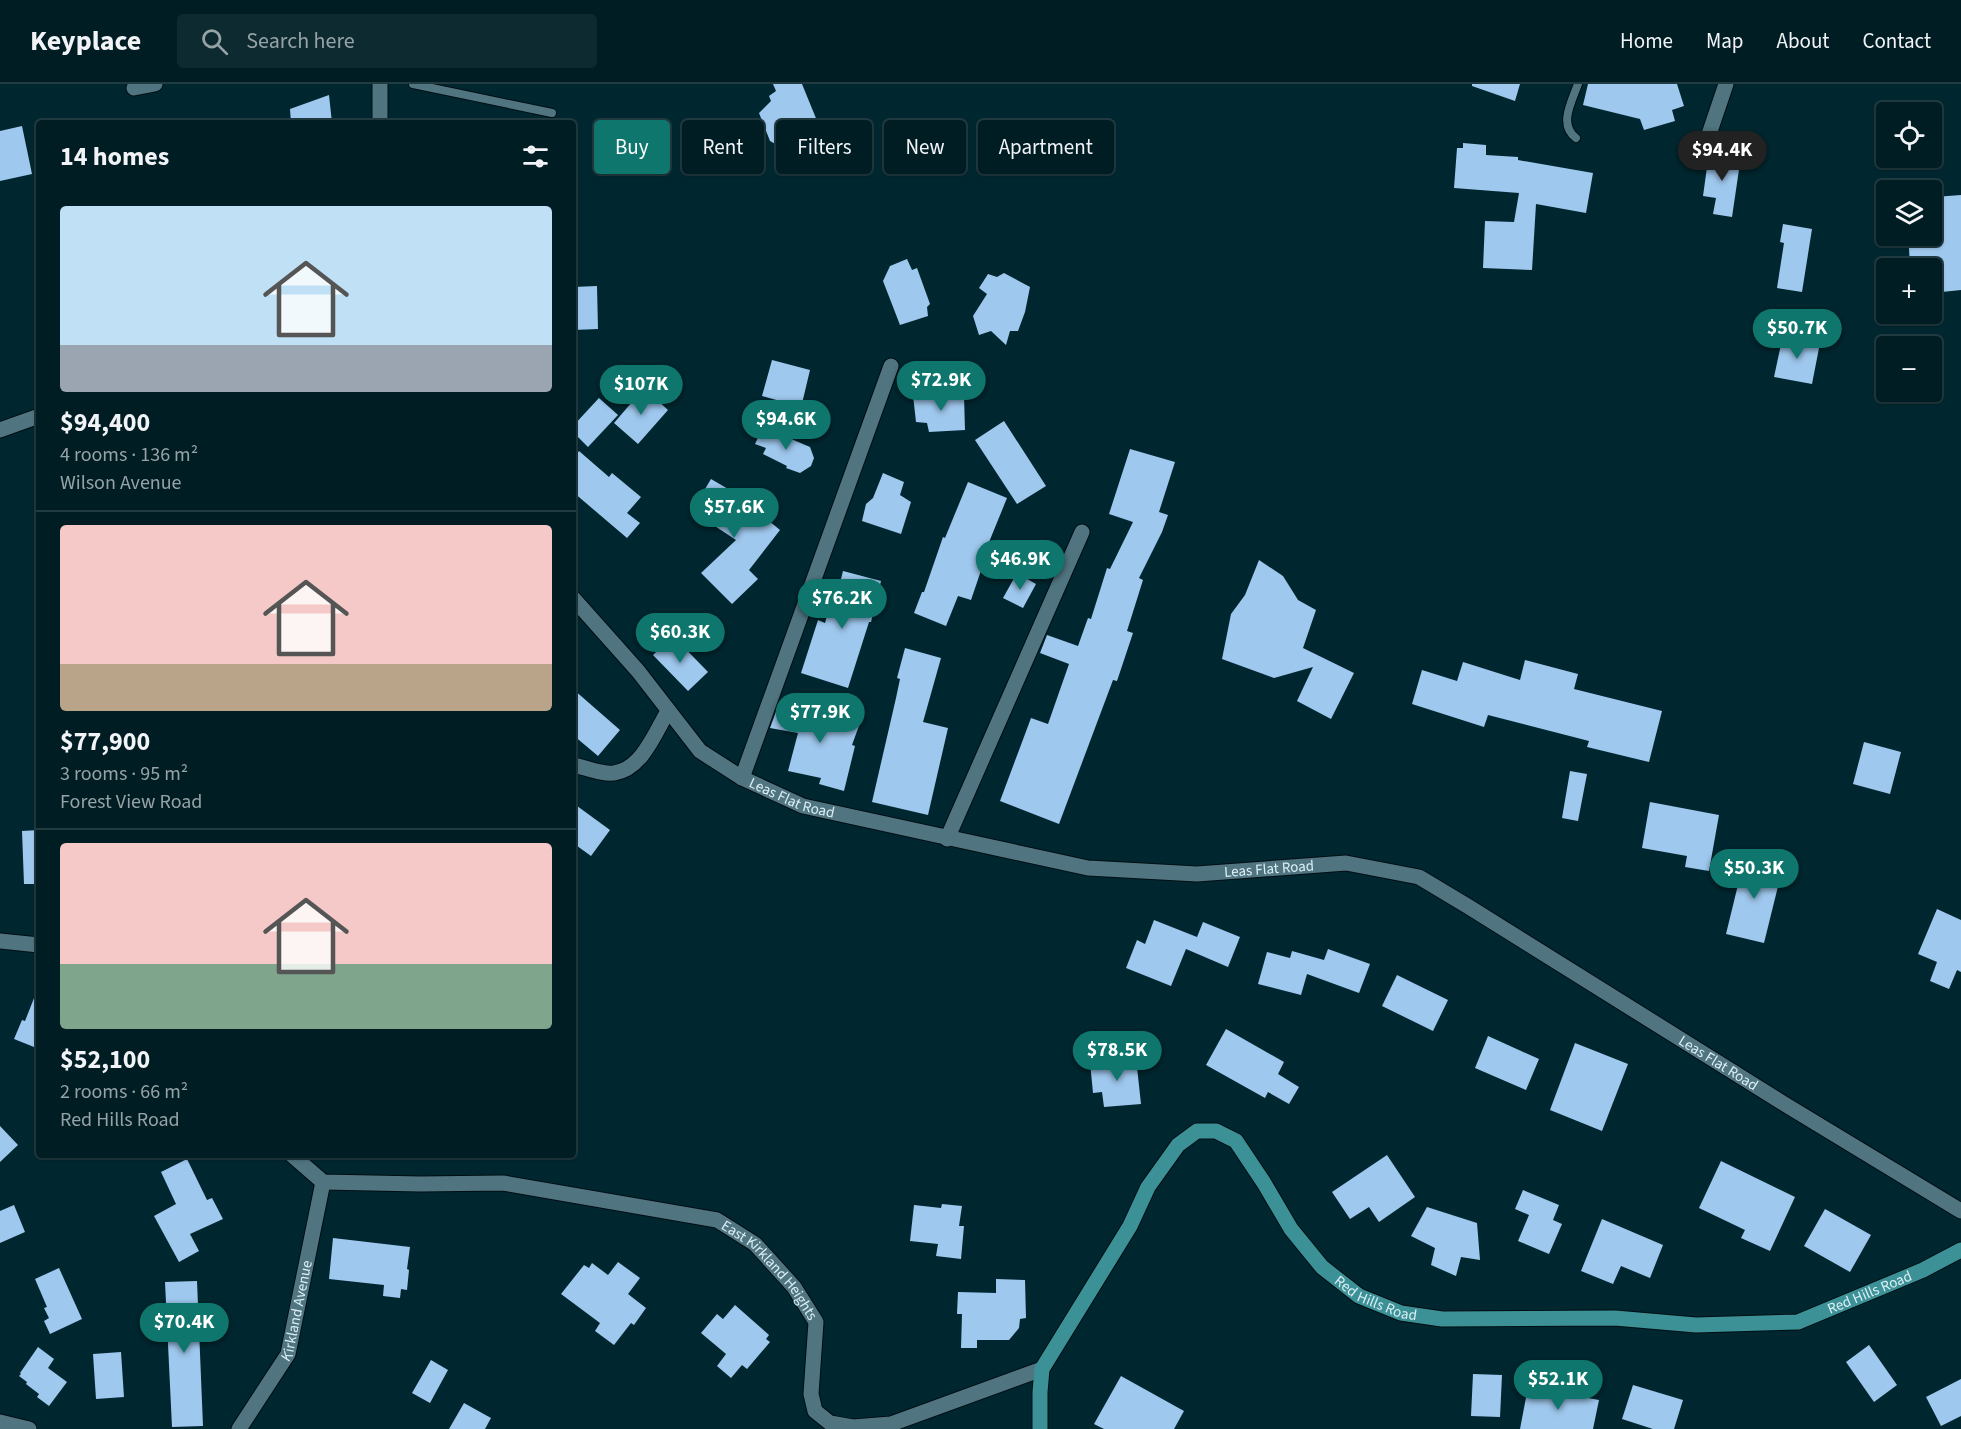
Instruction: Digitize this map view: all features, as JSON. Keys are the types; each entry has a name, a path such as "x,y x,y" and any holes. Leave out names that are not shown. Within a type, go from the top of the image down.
{"main road":[{"name":"Red Hills Road","path":"1042,1428 1040,1392 1042,1369 1130,1226 1149,1186 1178,1145 1197,1131 1216,1131 1236,1141 1291,1229 1322,1268 1359,1296 1401,1312 1442,1318 1615,1318 1696,1325 1798,1322 1923,1270 1961,1250"}],"street":[{"path":"134,88 155,84"},
{"path":"380,84 381,120"},
{"path":"1703,152 1726,84"},
{"path":"742,778 891,366"},
{"path":"0,430 36,417"},
{"path":"947,839 1082,532"},
{"name":"Leas Flat Road","path":"576,601 638,671 700,751 742,778 803,807 1088,868 1197,874 1346,863 1419,878 1961,1211"},
{"path":"576,766 612,774 627,769 640,758 668,711"},
{"path":"0,941 36,945"},
{"path":"295,1158 323,1182"},
{"name":"East Kirkland Heights","path":"323,1182 503,1183 717,1220 755,1244 794,1287 816,1322 811,1394 815,1411 830,1423 853,1427 891,1424 1042,1369"},
{"name":"Kirkland Avenue","path":"239,1429 288,1354 323,1182"},
{"path":"0,1422 29,1429"}],"lane":[{"path":"414,84 552,113"},
{"path":"1576,138 1569,134 1567,116 1578,84"}],"building":[{"path":"773,84 802,84 817,120 776,120 776,144 770,141 764,120 762,120 759,113 771,101 769,96 776,91"},
{"path":"1472,84 1520,84 1515,101 1472,86"},
{"path":"1588,84 1677,84 1684,106 1672,110 1675,121 1644,130 1640,119 1583,105"},
{"path":"329,95 332,120 291,120 290,109"},
{"path":"22,126 32,174 0,181 0,131"},
{"path":"1463,143 1486,145 1486,155 1518,157 1518,160 1593,173 1586,213 1536,204 1532,270 1483,268 1485,221 1514,222 1519,193 1454,188 1457,148 1463,148"},
{"path":"1713,152 1741,156 1732,217 1713,214 1716,198 1703,196 1708,160"},
{"path":"1961,195 1961,290 1942,292 1942,258 1910,258 1909,248 1942,246 1942,196"},
{"path":"1783,224 1812,229 1802,292 1777,288 1784,243 1780,242"},
{"path":"907,259 912,270 917,268 930,304 927,307 928,316 900,325 883,281 890,266"},
{"path":"1004,273 1030,287 1018,331 1010,331 1006,345 991,331 979,335 973,316 987,294 979,288 988,274 997,277"},
{"path":"597,286 598,329 576,330 576,287"},
{"path":"1783,335 1820,343 1812,384 1774,377"},
{"path":"772,360 810,370 800,412 779,406 780,401 762,396"},
{"path":"644,388 668,410 638,444 614,423"},
{"path":"913,395 964,396 965,430 929,432 927,423 916,422"},
{"path":"599,398 618,415 588,447 576,435 576,423"},
{"path":"1004,421 1046,486 1017,504 975,440"},
{"path":"763,427 810,447 814,458 811,466 800,473 786,468 787,466 763,454 766,448 755,444"},
{"path":"1130,449 1175,462 1159,512 1168,515 1139,578 1143,580 1127,631 1133,633 1117,681 1113,680 1059,824 1000,801 1031,718 1048,724 1069,664 1040,653 1047,635 1078,646 1088,618 1091,619 1107,568 1110,569 1133,522 1109,514"},
{"path":"579,451 609,477 612,473 641,497 627,513 640,523 627,538 576,495 576,455"},
{"path":"883,473 904,482 900,495 911,502 901,534 862,521 866,504 873,498"},
{"path":"711,479 735,493 780,530 749,570 758,579 732,604 701,573 736,540 692,511"},
{"path":"968,482 1007,498 985,552 987,553 971,600 958,596 946,626 914,613 922,592 924,592 943,537 945,538"},
{"path":"1259,560 1283,576 1298,600 1316,610 1303,648 1354,673 1331,719 1297,701 1313,667 1274,678 1222,659 1231,614 1245,595"},
{"path":"843,571 881,581 871,622 869,622 848,688 801,673 818,620 825,623 836,582 840,583"},
{"path":"1017,573 1036,584 1023,608 1003,598"},
{"path":"673,636 708,672 688,691 653,655"},
{"path":"905,648 941,658 923,722 948,728 928,815 872,802"},
{"path":"1525,660 1578,674 1574,689 1662,711 1649,762 1587,747 1589,741 1488,715 1484,727 1412,704 1422,670 1457,681 1463,662 1520,680"},
{"path":"576,692 620,730 598,756 576,738"},
{"path":"805,702 860,723 852,745 855,746 844,791 819,784 821,778 788,771 798,733 770,728 777,709 802,714"},
{"path":"1864,742 1901,752 1890,794 1853,784"},
{"path":"1570,771 1587,774 1578,821 1562,818"},
{"path":"1650,802 1719,815 1709,871 1685,867 1687,856 1642,848"},
{"path":"576,805 610,830 591,856 576,845"},
{"path":"36,830 36,884 24,884 22,831"},
{"path":"1745,856 1783,866 1764,943 1726,934"},
{"path":"1937,909 1961,920 1961,972 1957,970 1949,989 1930,981 1937,962 1918,954"},
{"path":"1154,920 1197,937 1203,922 1240,937 1228,967 1186,949 1171,986 1126,968 1137,940 1145,944"},
{"path":"1328,949 1370,964 1359,993 1307,974 1301,995 1258,984 1267,952 1290,958 1292,951 1324,960"},
{"path":"1397,975 1448,1000 1433,1031 1382,1006"},
{"path":"36,993 36,1048 14,1039 22,1020 25,1021"},
{"path":"1226,1029 1284,1062 1278,1074 1299,1087 1289,1104 1268,1092 1265,1098 1206,1065"},
{"path":"1488,1036 1539,1059 1526,1090 1475,1068"},
{"path":"1575,1043 1628,1064 1602,1131 1550,1110"},
{"path":"1136,1058 1141,1104 1104,1107 1102,1092 1093,1093 1090,1062"},
{"path":"0,1126 18,1145 0,1162"},
{"path":"1387,1155 1415,1197 1379,1222 1369,1207 1350,1219 1332,1192"},
{"path":"187,1159 207,1200 212,1198 223,1219 190,1234 199,1251 179,1262 154,1216 176,1204 161,1172"},
{"path":"1721,1161 1795,1197 1770,1251 1741,1238 1745,1230 1699,1208"},
{"path":"1523,1190 1559,1205 1553,1220 1562,1224 1549,1254 1518,1241 1529,1215 1515,1209"},
{"path":"942,1204 962,1206 959,1226 964,1226 961,1259 936,1256 938,1244 910,1241 914,1205 941,1208"},
{"path":"14,1205 25,1232 0,1243 0,1211"},
{"path":"1427,1207 1477,1223 1480,1260 1461,1257 1456,1276 1431,1265 1435,1248 1411,1236"},
{"path":"1825,1209 1871,1235 1850,1272 1804,1246"},
{"path":"1602,1219 1663,1245 1650,1278 1621,1266 1613,1284 1581,1271"},
{"path":"333,1238 410,1247 407,1290 401,1289 400,1298 383,1296 384,1285 329,1279"},
{"path":"618,1262 640,1278 628,1294 646,1308 634,1325 631,1323 614,1345 595,1331 600,1323 561,1294 584,1265 589,1268 592,1263 608,1275"},
{"path":"59,1268 82,1319 50,1334 44,1321 49,1318 44,1308 47,1307 35,1279"},
{"path":"996,1279 1025,1280 1026,1318 1020,1319 1019,1328 1009,1340 977,1340 977,1348 961,1348 962,1314 957,1314 958,1292 996,1293"},
{"path":"197,1281 203,1426 172,1427 165,1282"},
{"path":"735,1305 769,1335 766,1339 770,1342 747,1369 742,1365 731,1378 717,1366 726,1354 701,1333 717,1314 723,1319"},
{"path":"1869,1345 1897,1385 1874,1402 1846,1362"},
{"path":"38,1347 54,1359 48,1368 67,1382 49,1406 37,1397 39,1394 19,1376"},
{"path":"121,1352 124,1397 96,1399 93,1354"},
{"path":"431,1360 448,1370 430,1403 412,1393"},
{"path":"1473,1374 1502,1375 1500,1417 1471,1416"},
{"path":"1121,1376 1184,1411 1174,1429 1104,1429 1094,1424"},
{"path":"1961,1379 1961,1416 1941,1426 1926,1397"},
{"path":"1633,1385 1683,1400 1674,1429 1653,1429 1622,1419"},
{"path":"1528,1387 1599,1400 1593,1429 1520,1429"},
{"path":"464,1403 491,1418 485,1429 449,1429"}]}
